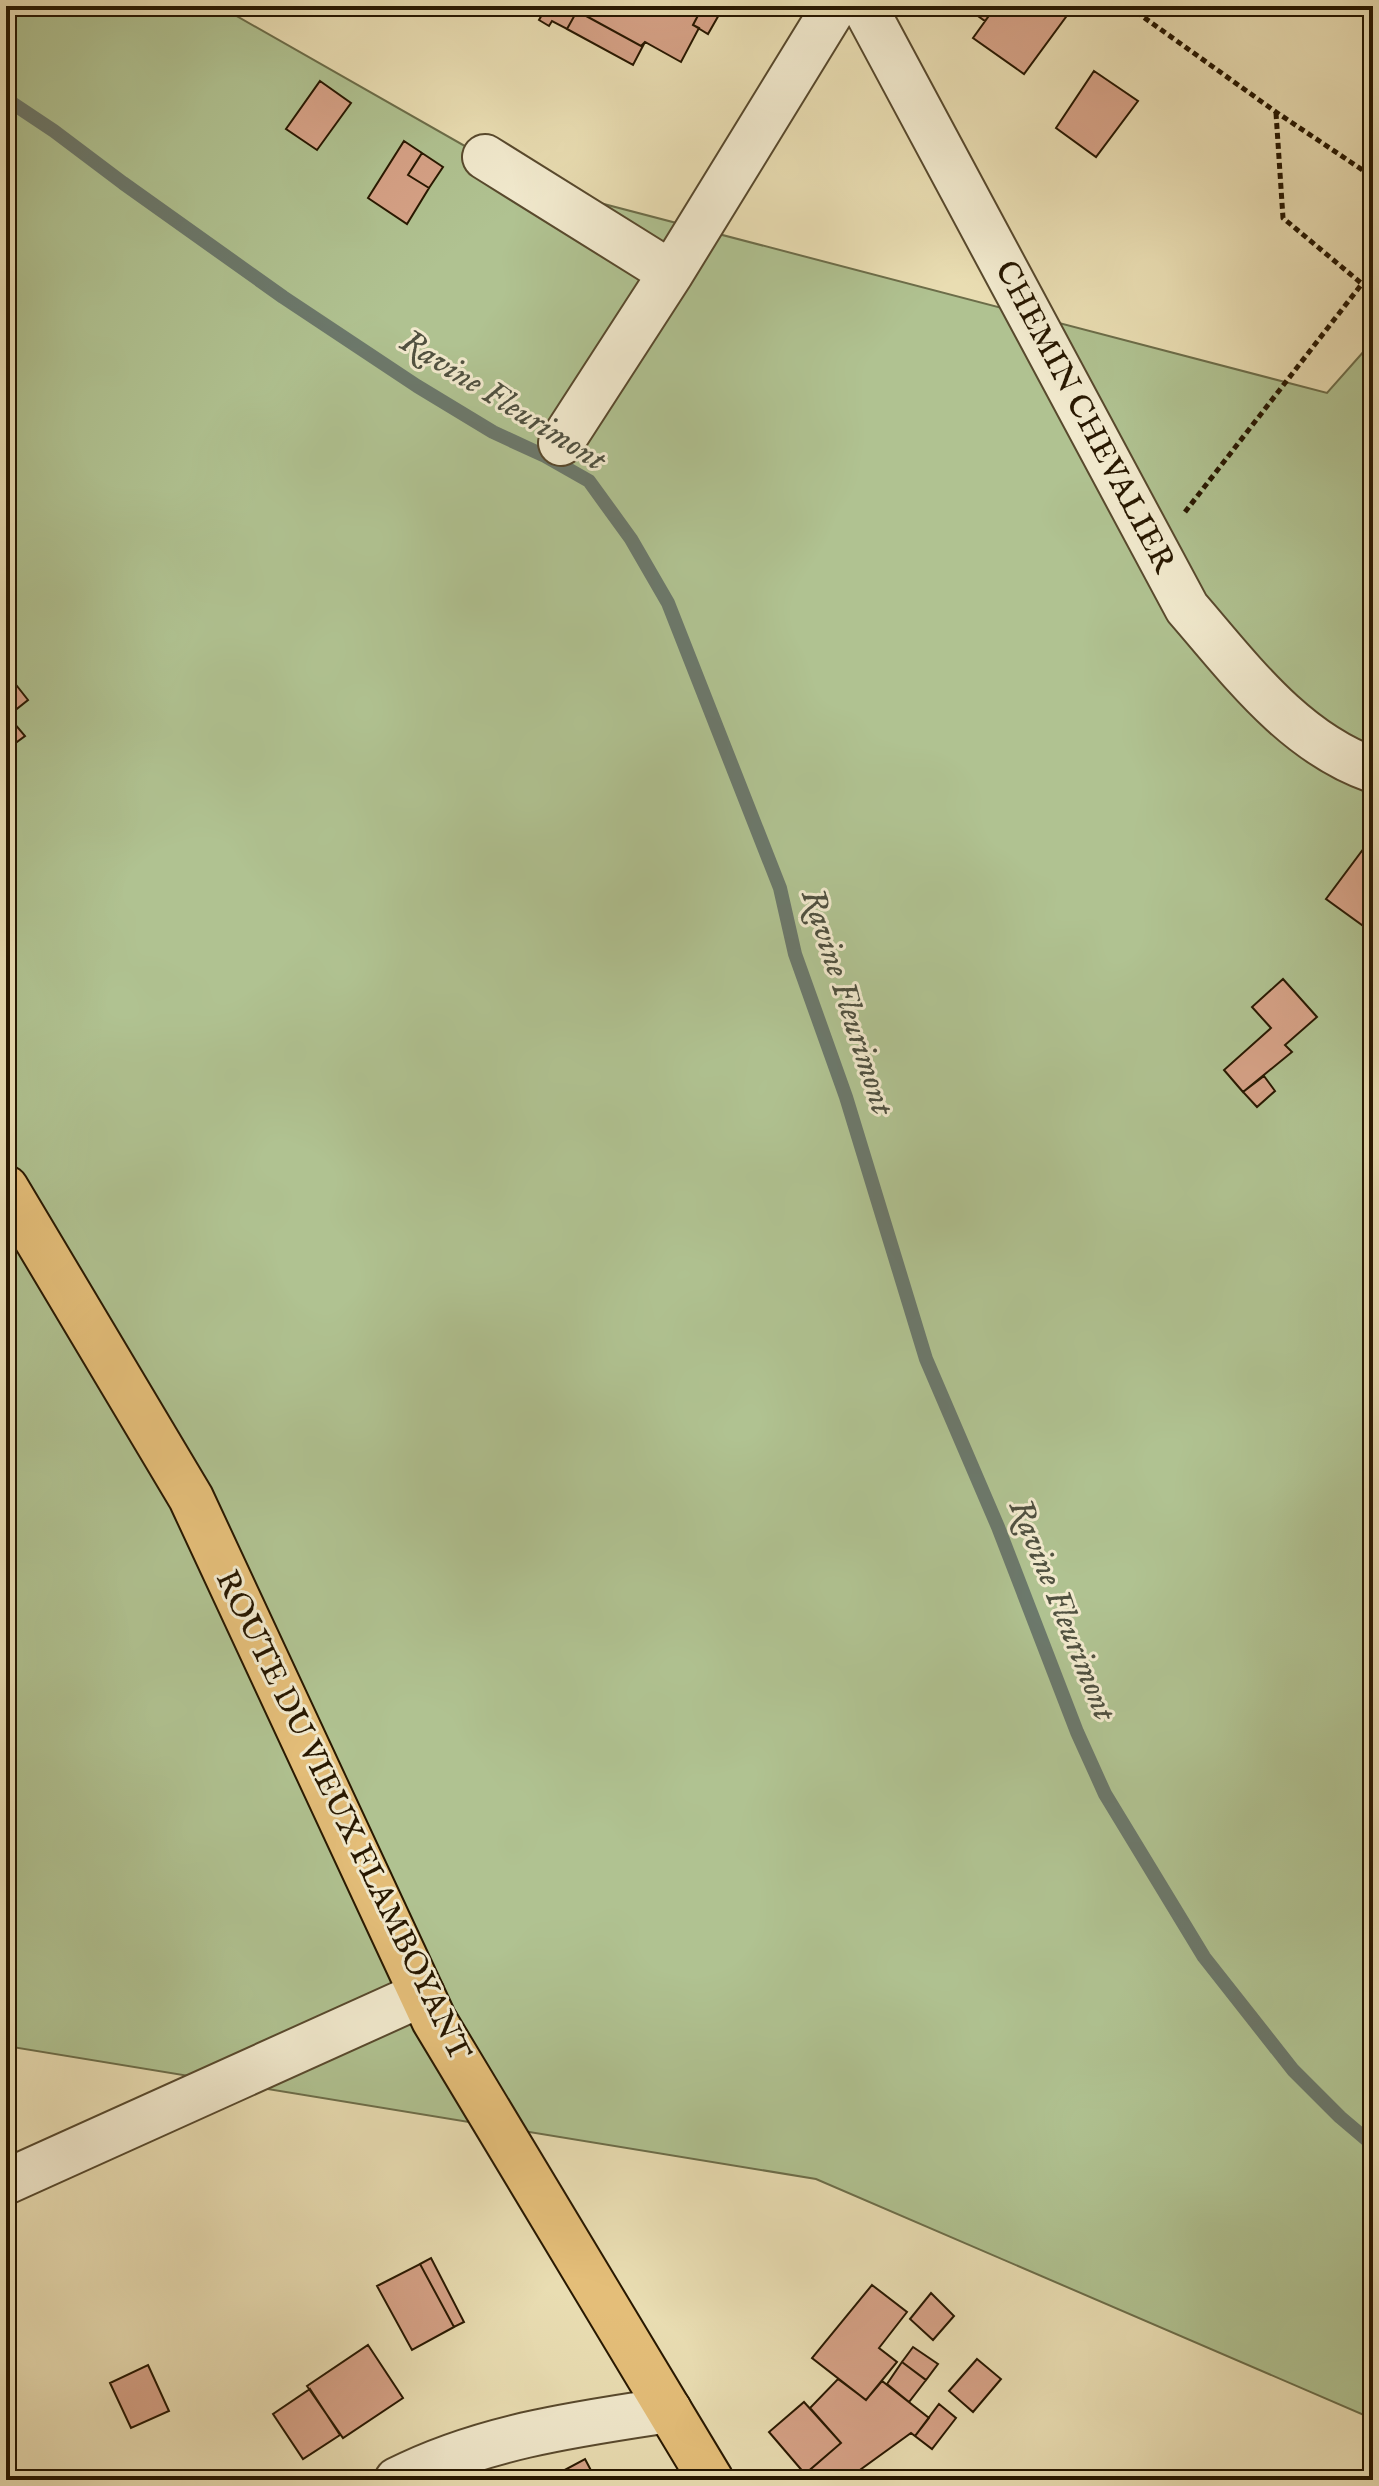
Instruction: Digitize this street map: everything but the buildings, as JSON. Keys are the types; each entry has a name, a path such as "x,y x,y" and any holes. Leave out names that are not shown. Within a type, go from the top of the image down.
{"main road":[{"name":"ROUTE DU VIEUX FLAMBOYANT","path":"6,1188 191,1498 442,2033 711,2480"}],"street":[{"path":"561,443 671,273 835,6"},
{"name":"CHEMIN CHEVALIER","path":"864,6 1187,608 1294,724 1352,763 1373,770"},
{"path":"485,157 671,273"},
{"path":"6,2182 422,1994"},
{"path":"397,2480 433,2462 507,2438 669,2410"}],"path":[{"path":"1128,6 1373,177"},
{"path":"1276,112 1283,218 1373,293"},
{"path":"1155,551 1361,285"}],"green space":[{"path":"6,6 219,6 535,186 1327,393 1373,341 1373,2422 1371,2418 816,2179 6,2046 6,655 10,654 6,636"}],"waterway":[{"name":"Ravine Fleurimont","path":"6,99 283,297 417,386 493,432 589,481 631,539 668,603 780,888 795,954 846,1097 926,1359 998,1527 1077,1732 1105,1794 1204,1957 1293,2070 1373,2145"}]}
